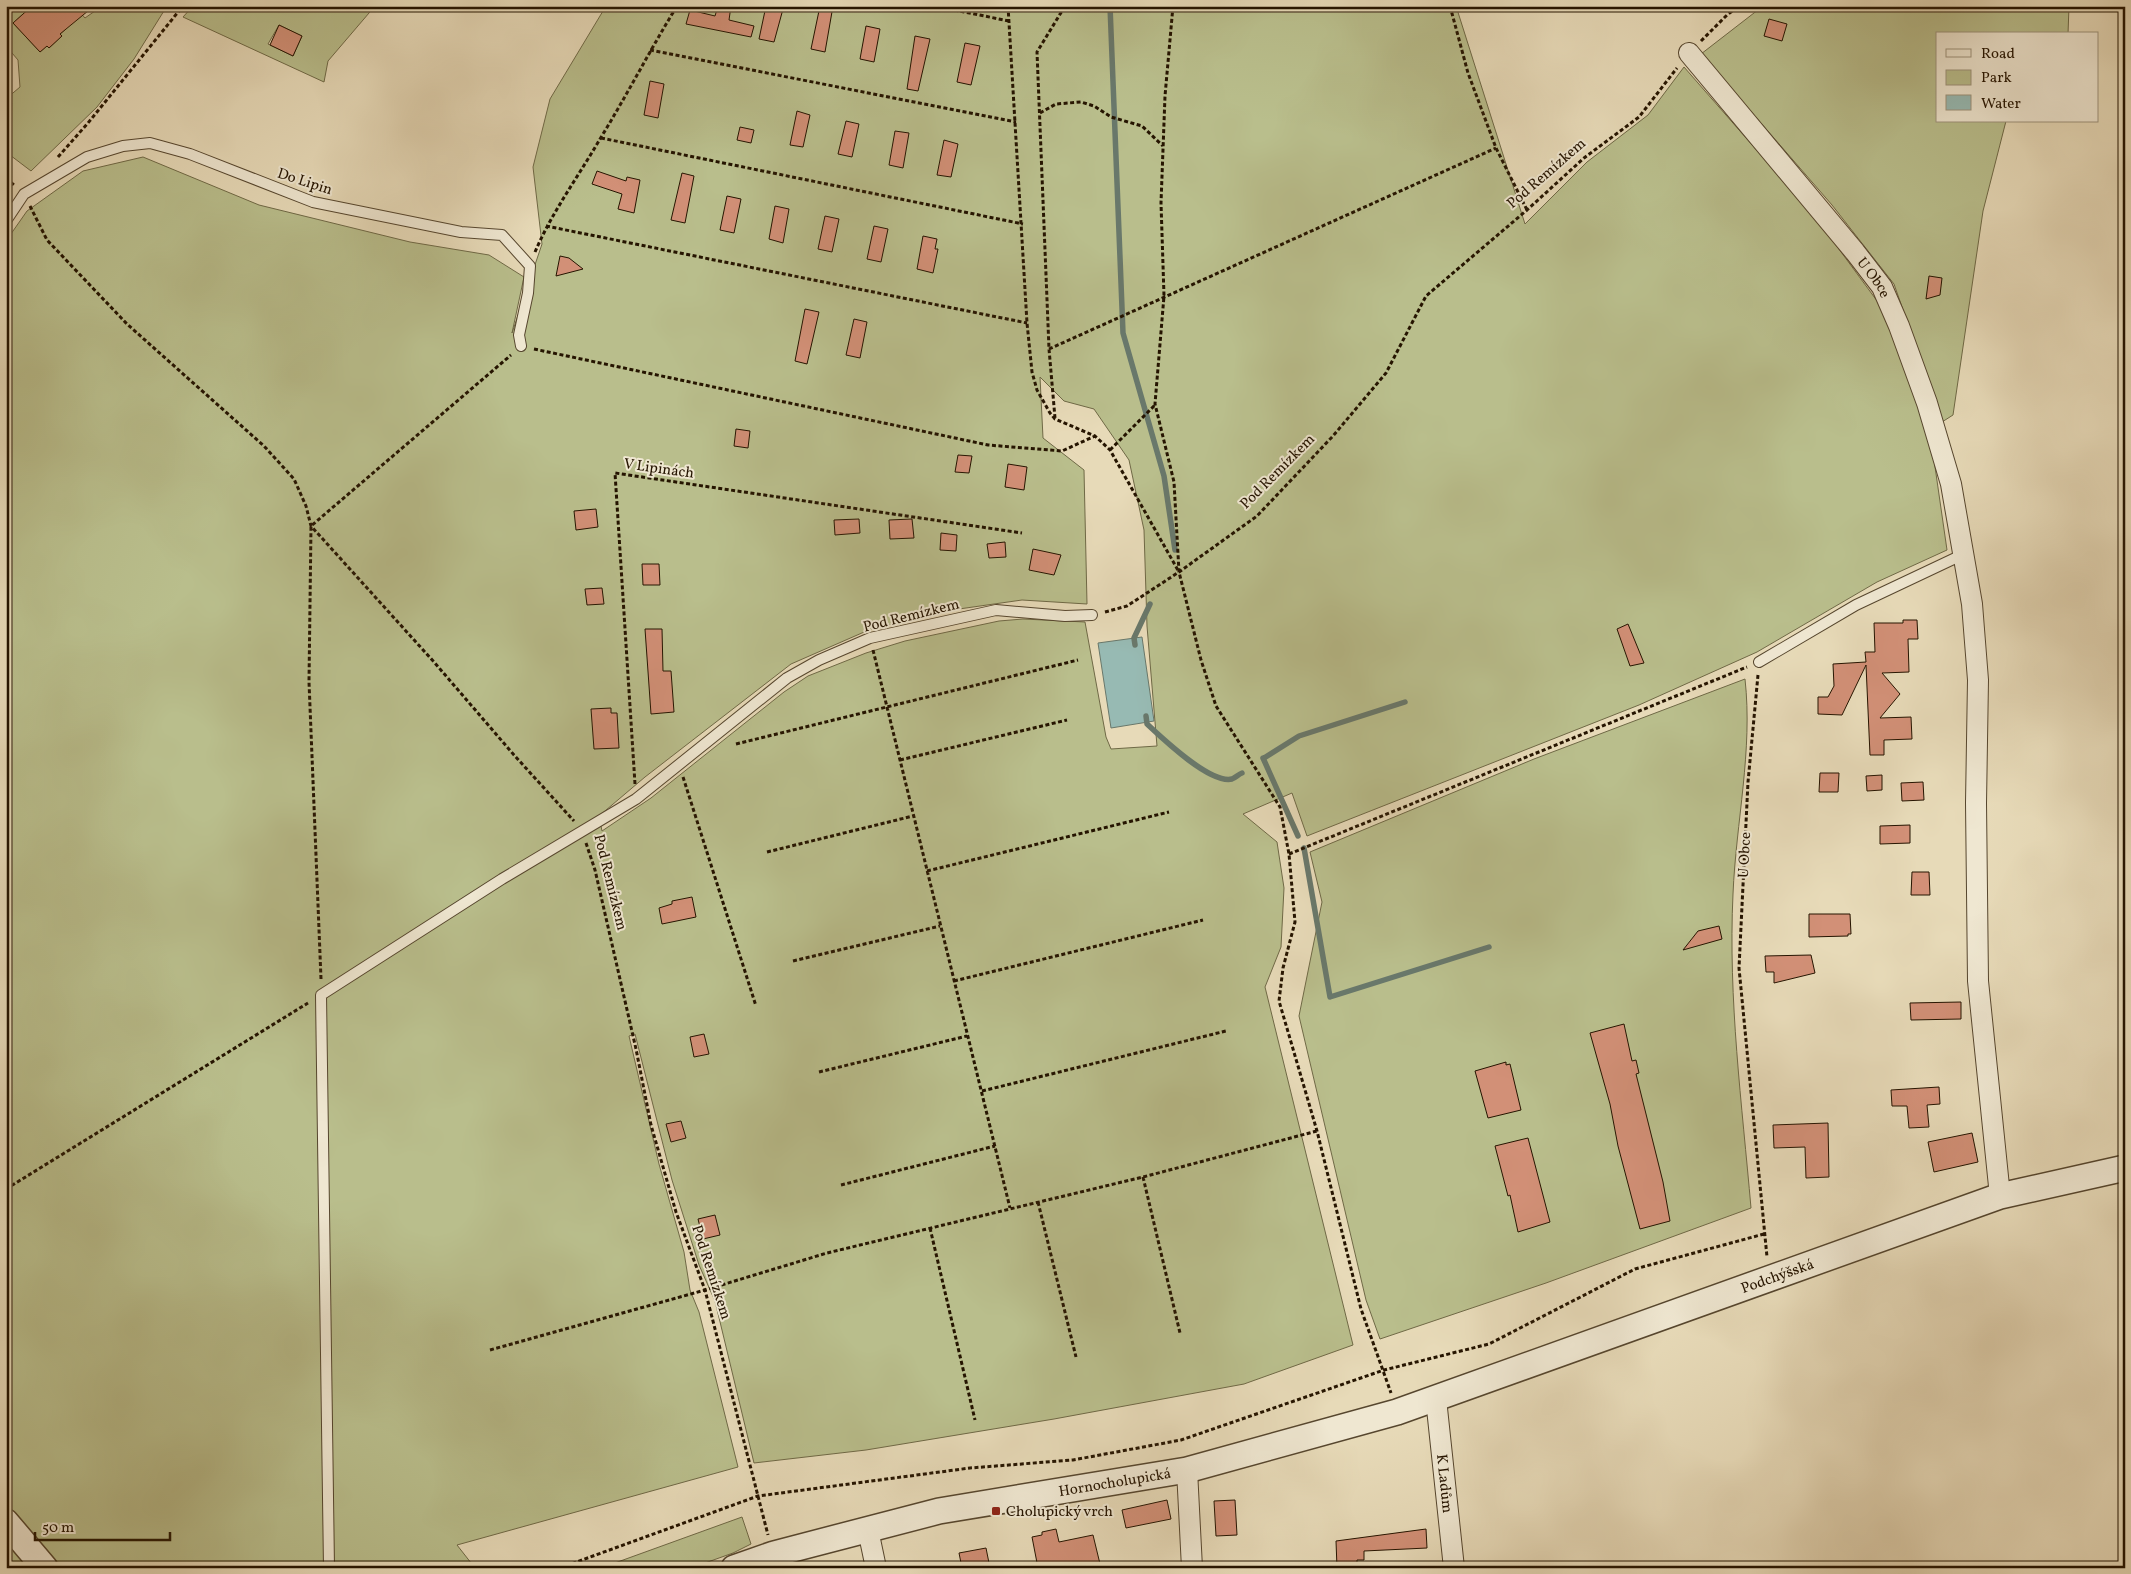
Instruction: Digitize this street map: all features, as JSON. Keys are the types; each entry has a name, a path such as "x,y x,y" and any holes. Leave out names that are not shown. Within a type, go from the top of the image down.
{"street":[{"name":"U Obce","path":"1689,53 1849,245 1882,288 1899,326 1927,403 1951,484 1972,604 1978,680 1976,803 1978,981 2000,1196"},
{"name":"Podchýšská","path":"1436,1400 2000,1196 2125,1168"},
{"name":"Hornocholupická","path":"734,1568 774,1554 939,1511 1187,1470 1378,1418 1436,1400"},
{"name":"K Ladům","path":"1436,1400 1454,1568"},
{"path":"1187,1470 1192,1568"},
{"path":"6,1522 45,1568"},
{"path":"868,1530 876,1568"}],"lane":[{"name":"Do Lipin","path":"6,222 24,194 87,157 124,146 150,144 190,154 313,202 461,232 502,235 530,266 528,293 519,335 521,346"},
{"path":"1759,662 1856,605 1964,554"},
{"name":"Pod Remízkem","path":"583,830 636,799 787,678 819,660 870,638 996,610 1065,616 1092,615"},
{"path":"329,1568 322,995 502,879 583,830"}],"path":[{"path":"56,159 88,123 183,6"},
{"path":"534,257 546,226 601,138 677,6"},
{"path":"935,6 1009,21"},
{"path":"1008,6 1028,323 1032,372 1036,390 1055,419 1095,436 1110,450 1179,572"},
{"path":"1055,419 1049,348 1037,52 1065,6"},
{"path":"1173,6 1165,96 1161,203 1164,296 1155,404 1174,482 1179,572 1201,660 1216,706 1280,807 1289,854 1295,922 1283,968 1279,1001 1317,1131 1361,1309 1384,1370"},
{"path":"1450,6 1468,73 1496,148 1526,210"},
{"name":"Pod Remízkem","path":"1092,615 1127,606 1179,572 1263,509 1333,436 1386,373 1426,296 1584,158 1638,117 1689,53 1727,15 1739,6"},
{"path":"650,50 1016,122"},
{"path":"1040,112 1056,104 1081,102 1094,106 1118,120 1142,126 1163,146"},
{"path":"601,138 1023,224"},
{"path":"1049,348 1496,148"},
{"path":"6,1189 322,995 309,682 312,526 306,506 294,479 264,446 127,324 47,240 24,194"},
{"path":"546,226 1028,323"},
{"path":"312,526 521,346 988,445 1062,450 1095,436"},
{"path":"1110,450 1155,404"},
{"name":"V Lipinách","path":"636,799 616,473 1022,533"},
{"path":"312,526 434,662 514,755 583,830"},
{"path":"870,638 1010,1208"},
{"path":"736,744 1078,660"},
{"path":"1289,854 1759,662"},
{"name":"U Obce","path":"1759,662 1748,782 1739,968 1770,1280"},
{"path":"900,760 1067,720"},
{"path":"679,764 756,1006"},
{"path":"927,871 1169,812"},
{"path":"767,852 913,816"},
{"name":"Pod Remízkem","path":"583,830 595,870 636,1048 651,1125 676,1212 705,1290 774,1554"},
{"path":"954,981 1203,920"},
{"path":"793,962 940,926"},
{"path":"982,1091 1226,1031"},
{"path":"819,1072 967,1036"},
{"path":"490,1350 705,1290 827,1253 1143,1176 1317,1131"},
{"path":"842,1185 995,1146"},
{"path":"1143,1176 1180,1333"},
{"path":"1038,1202 1076,1356"},
{"path":"930,1228 975,1420"},
{"path":"560,1568 758,1496 970,1468 1073,1460 1181,1440 1384,1370 1489,1344 1635,1269 1764,1234"}],"green space":[{"path":"6,6 32,6 13,23 40,52 47,46 49,48 62,36 60,34 65,30 43,6 76,8 85,18 102,6 167,6 134,59 97,107 31,171 6,152 6,109 12,104 7,98 20,87 18,60 6,46"},
{"path":"193,6 375,6 328,61 324,82 183,17","holes":["279,25 302,36 293,56 268,44"]},
{"path":"606,6 1456,6 1525,224 1587,162 1648,115 1684,67 1788,186 1833,241 1883,309 1930,432 1947,550 1877,582 1757,652 1639,705 1307,836 1292,793 1243,814 1277,842 1284,888 1281,947 1265,987 1353,1345 1244,1384 1054,1419 866,1450 754,1463 715,1301 699,1265 672,1180 635,1034 629,1036 659,1164 684,1252 690,1290 699,1312 738,1467 457,1545 475,1568 61,1568 6,1503 6,241 27,211 83,171 143,157 259,205 410,242 489,255 524,277 512,333 542,244 533,167 550,99","holes":["1040,377 1064,401 1094,409 1129,460 1144,530 1147,626 1157,746 1111,749 1106,737 1085,622 1023,619 999,621 905,641 866,653 808,676 784,692 651,798 602,831 599,816 645,777 791,664 871,629 952,610 1022,600 1087,604 1084,470 1043,438"]},
{"path":"1763,6 2069,6 2068,32 1936,32 1936,122 2006,122 1983,211 1953,415 1942,422 1894,284 1832,205 1701,54"},
{"path":"1745,679 1747,706 1746,759 1733,894 1732,973 1751,1208 1546,1283 1380,1339 1366,1300 1299,1016 1322,902 1310,852 1534,759"},
{"path":"742,1517 751,1544 733,1553 691,1568 601,1568"},
{"path":"6,1541 29,1568 6,1568"}],"water":[{"path":"1142,637 1154,721 1111,728 1098,643"}],"building":[{"path":"32,6 94,6 60,34 62,36 49,48 47,46 40,52 13,23"},
{"path":"718,6 731,6 729,20 754,26 751,37 686,24 690,10 715,16"},
{"path":"766,6 783,9 774,42 759,39"},
{"path":"820,6 833,6 825,52 811,49"},
{"path":"1769,19 1787,24 1782,41 1764,36"},
{"path":"279,25 302,36 293,56 270,45"},
{"path":"866,26 880,29 874,62 860,59"},
{"path":"915,36 930,39 918,91 907,89"},
{"path":"965,43 980,46 971,85 957,82"},
{"path":"650,81 664,84 658,118 644,115"},
{"path":"797,111 810,115 803,147 790,145"},
{"path":"846,121 859,124 852,157 838,154"},
{"path":"740,127 754,130 751,143 737,140"},
{"path":"895,131 909,133 903,168 889,165"},
{"path":"944,140 958,144 951,177 937,175"},
{"path":"597,171 626,181 627,177 640,180 634,213 618,209 622,194 592,184"},
{"path":"682,173 694,176 685,223 671,220"},
{"path":"727,196 741,199 734,233 720,230"},
{"path":"775,206 789,209 783,243 769,239"},
{"path":"825,216 839,219 832,252 818,249"},
{"path":"874,226 888,229 881,262 867,259"},
{"path":"923,236 937,239 935,249 938,249 933,273 917,269"},
{"path":"560,256 569,258 583,269 556,276"},
{"path":"1929,276 1942,278 1940,295 1926,299"},
{"path":"805,309 819,312 807,364 795,361"},
{"path":"854,319 867,322 860,358 846,355"},
{"path":"736,429 750,431 748,448 734,446"},
{"path":"958,455 972,456 969,473 955,472"},
{"path":"1008,464 1027,467 1024,490 1005,487"},
{"path":"596,509 598,527 576,530 574,511"},
{"path":"859,519 860,533 835,535 834,520"},
{"path":"912,519 914,538 890,539 889,520"},
{"path":"941,533 957,535 956,551 940,550"},
{"path":"1005,542 1006,557 989,558 987,544"},
{"path":"1033,549 1061,555 1054,575 1029,570"},
{"path":"642,564 659,564 660,585 643,585"},
{"path":"602,588 604,604 587,605 585,589"},
{"path":"1903,620 1917,620 1918,639 1908,639 1909,672 1882,673 1900,694 1880,718 1911,717 1912,739 1884,740 1884,755 1870,755 1866,665 1842,715 1818,714 1818,697 1828,697 1834,686 1833,664 1866,662 1865,652 1875,652 1874,623 1903,623"},
{"path":"1628,624 1644,663 1630,666 1617,629"},
{"path":"645,629 662,629 663,671 671,671 674,712 651,714"},
{"path":"611,708 611,713 617,713 619,748 594,749 591,709"},
{"path":"1820,773 1839,773 1838,792 1819,792"},
{"path":"1882,775 1882,790 1867,791 1866,776"},
{"path":"1923,782 1924,800 1902,801 1901,783"},
{"path":"1910,825 1910,843 1880,844 1880,826"},
{"path":"1912,872 1929,872 1930,895 1911,895"},
{"path":"692,897 696,917 662,924 659,908 672,904 672,901"},
{"path":"1809,914 1850,914 1851,934 1848,934 1848,936 1809,937"},
{"path":"1719,926 1722,939 1683,950 1698,931"},
{"path":"1811,955 1815,973 1774,983 1774,972 1766,972 1765,956"},
{"path":"1961,1002 1961,1019 1911,1020 1910,1003"},
{"path":"1624,1024 1632,1061 1636,1060 1639,1073 1636,1074 1663,1182 1670,1221 1640,1229 1618,1146 1610,1104 1590,1033"},
{"path":"704,1034 709,1054 694,1057 690,1037"},
{"path":"1506,1062 1506,1065 1510,1064 1521,1110 1488,1118 1475,1071"},
{"path":"1939,1087 1940,1104 1927,1105 1929,1127 1909,1128 1907,1106 1892,1106 1891,1090"},
{"path":"681,1121 686,1138 671,1142 666,1124"},
{"path":"1828,1123 1829,1177 1806,1178 1805,1147 1774,1148 1773,1125"},
{"path":"1972,1133 1978,1162 1934,1172 1928,1142"},
{"path":"1528,1138 1550,1222 1518,1232 1510,1195 1508,1196 1495,1146"},
{"path":"715,1215 720,1235 703,1239 698,1219"},
{"path":"1167,1500 1171,1519 1126,1528 1122,1510"},
{"path":"1235,1500 1237,1535 1216,1536 1214,1501"},
{"path":"1056,1529 1059,1542 1093,1535 1101,1568 1056,1564 1038,1568 1032,1537 1042,1535 1042,1532"},
{"path":"1426,1529 1427,1548 1364,1551 1364,1560 1357,1560 1357,1568 1337,1568 1336,1541"},
{"path":"986,1548 990,1568 962,1568 959,1553"}],"waterway":[{"path":"1110,6 1123,333 1164,476 1175,550"},
{"path":"1135,645 1134,638 1150,604"},
{"path":"1264,758 1299,736 1405,702"},
{"path":"1146,716 1147,724 1200,768 1223,779 1232,779 1242,773"},
{"path":"1263,758 1298,836"},
{"path":"1304,848 1330,997 1489,947"}],"place":[{"name":"Cholupický vrch","path":"996,1511"}]}
